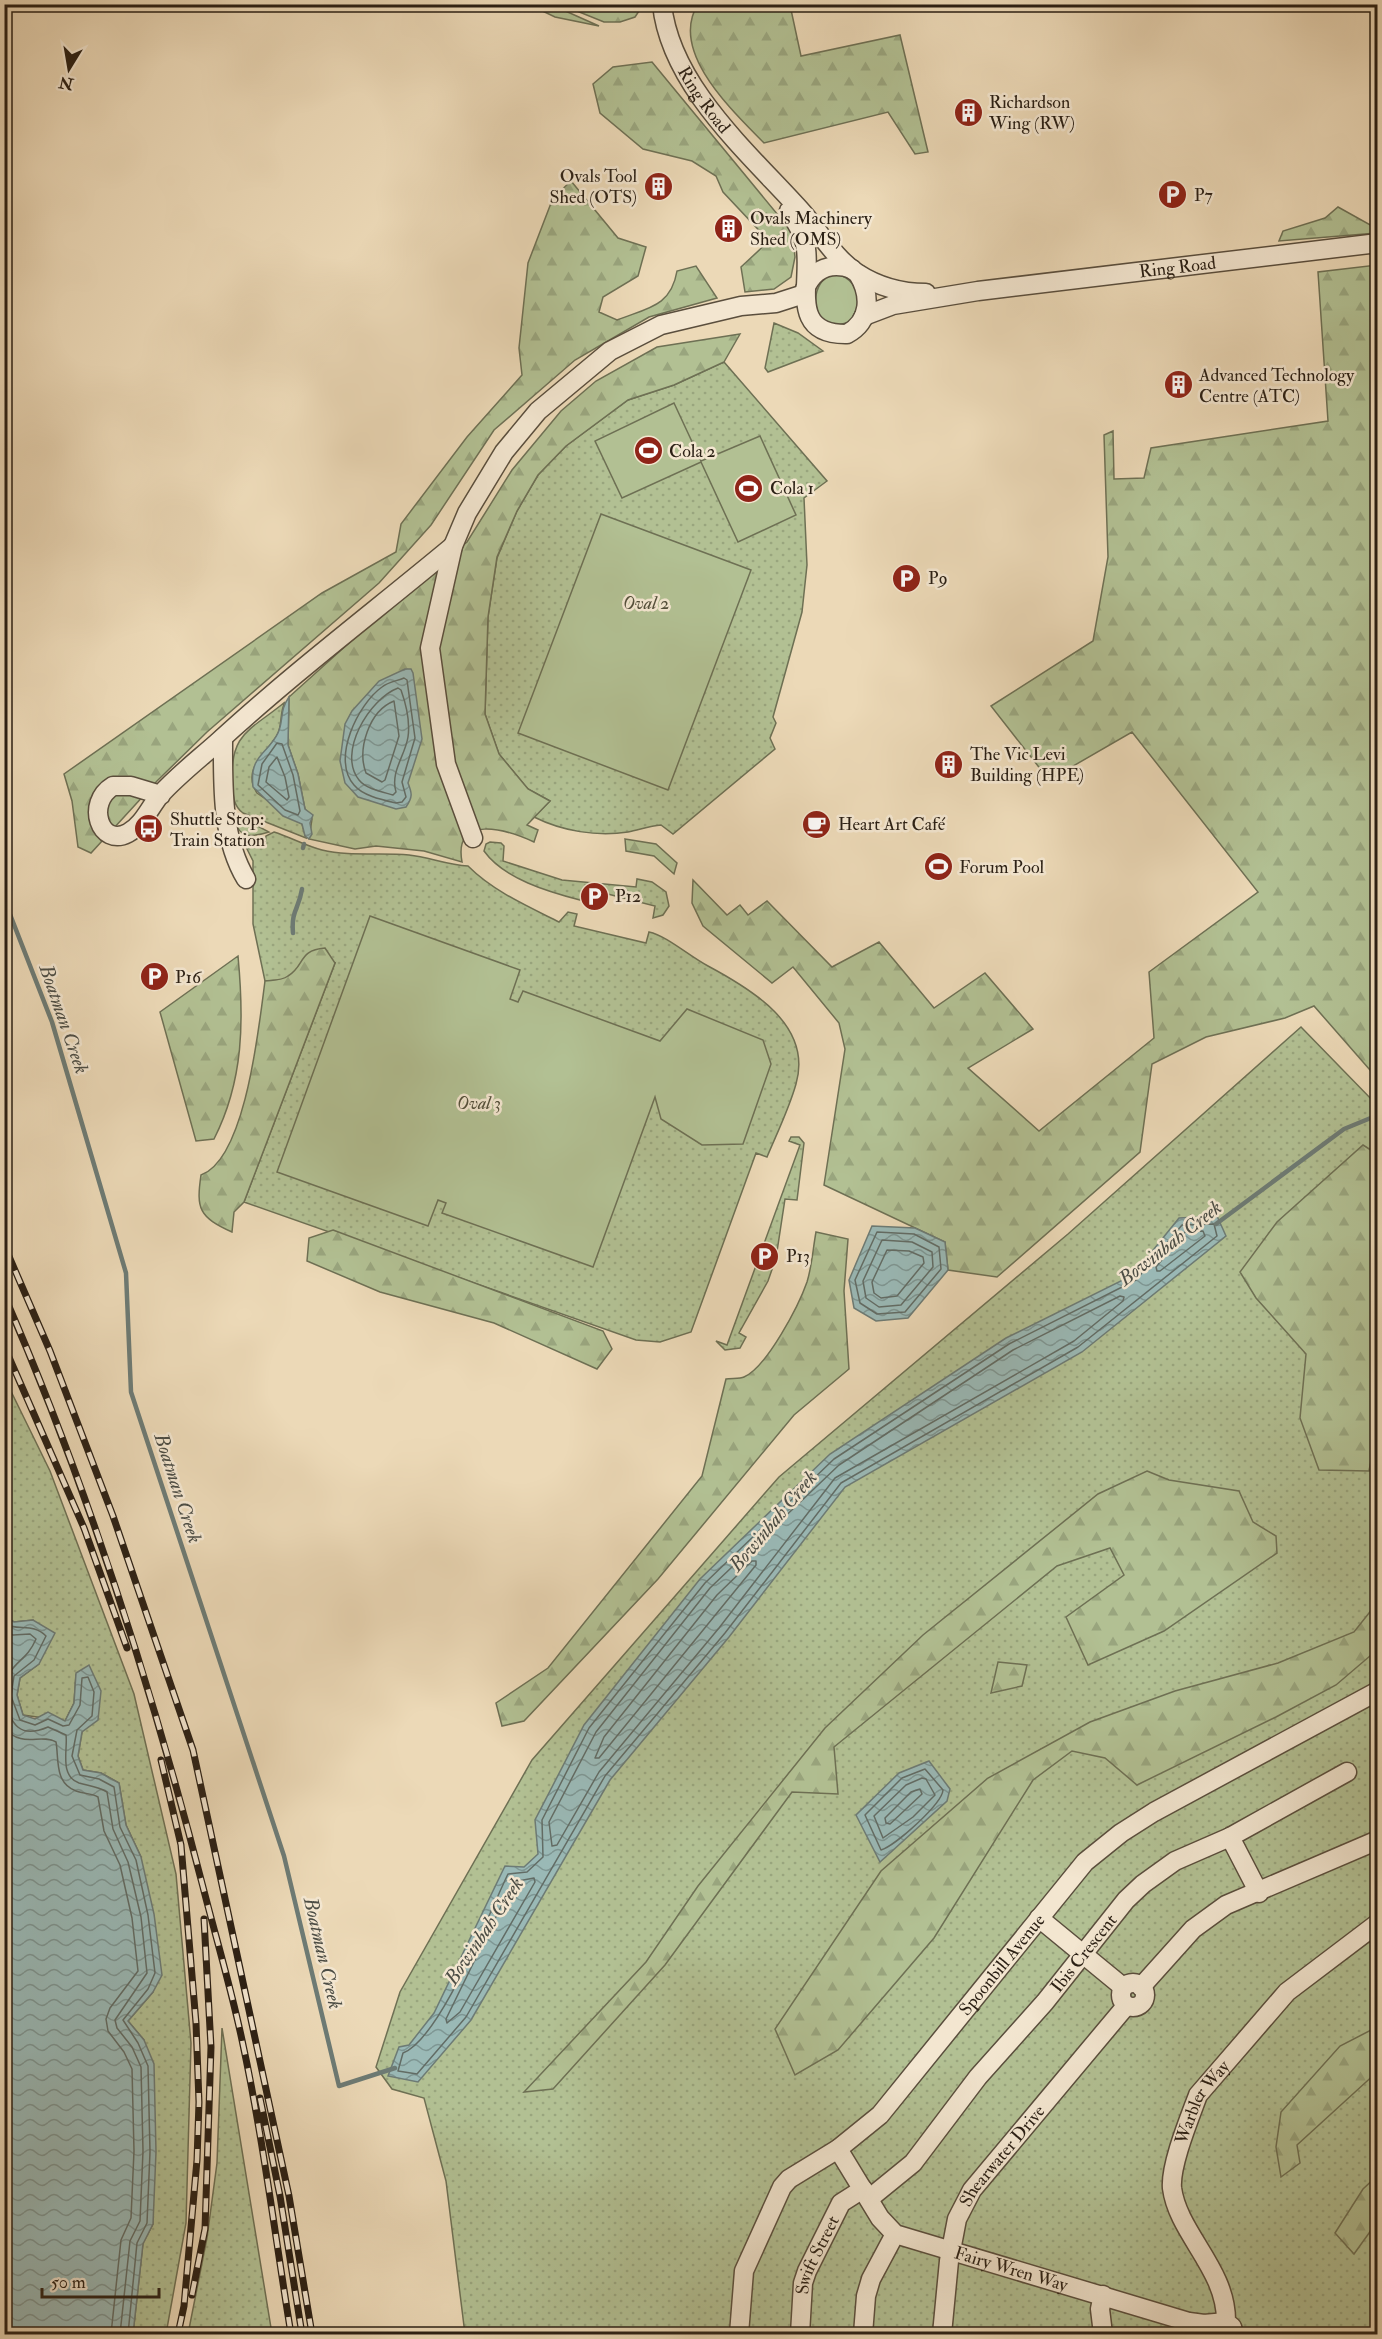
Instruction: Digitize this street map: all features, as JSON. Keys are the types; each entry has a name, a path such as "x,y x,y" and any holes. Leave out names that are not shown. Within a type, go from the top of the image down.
{"street":[{"name":"Ring Road","path":"662,4 664,27 685,75 773,184 801,211 855,271 867,293 864,316 854,330 837,334 816,325 807,314 805,292 807,265 802,231 773,184"},
{"name":"Ring Road","path":"864,316 893,305 978,291 1377,243"},
{"name":"Ring Road","path":"805,292 812,277 822,268 831,266 855,271 879,284 907,292 978,291"},
{"path":"473,838 446,764 430,648 453,546 467,513 504,452 538,411 610,351 661,325 741,306 776,303 805,292"},
{"path":"776,303 807,314"},
{"path":"161,795 223,738 453,546"},
{"path":"223,738 226,821 236,862 246,879"},
{"name":"Spoonbill Avenue","path":"739,2334 744,2271 782,2187 789,2179 838,2149 880,2115 1085,1862 1121,1833 1154,1812 1377,1691"},
{"name":"Ibis Crescent","path":"867,2193 913,2163 978,2077 1045,2002 1126,1900 1143,1884 1175,1861 1230,1836 1347,1772"},
{"path":"1230,1836 1259,1893"},
{"path":"1039,1918 1082,1954 1132,1987 1193,1929 1226,1905 1259,1893 1377,1840"},
{"name":"Warbler Way","path":"1230,2328 1222,2290 1179,2209 1172,2185 1192,2112 1203,2090 1287,1992 1377,1923"},
{"name":"Shearwater Drive","path":"942,2334 951,2249 957,2219 972,2190 1126,2006 1131,2008 1141,2005 1145,1994 1132,1987"},
{"path":"838,2149 867,2193 880,2218 895,2234 871,2279 866,2296 863,2334"},
{"name":"Swift Street","path":"800,2334 803,2283 807,2271 841,2203 867,2193"},
{"name":"Fairy Wren Way","path":"895,2234 1189,2322 1230,2328"},
{"path":"1103,2295 1100,2309 1103,2334"}],"green space":[{"path":"698,4 790,5 801,56 900,35 928,152 915,154 888,112 764,143 722,98 708,80 698,61 691,42 691,22"},
{"path":"530,5 552,5 599,26 555,17"},
{"path":"562,5 643,5 635,17 620,22 604,22"},
{"path":"652,62 792,232 795,257 791,277 774,289 745,292 741,267 769,241 723,192 716,176 692,161 643,149 600,113 593,84 613,67"},
{"path":"571,181 618,238 646,247 638,276 603,297 599,312 617,320 648,309 656,305 669,292 677,271 696,266 717,298 649,317 575,360 494,430 431,525 379,583 207,732 157,781 91,853 78,847 72,801 64,774 322,593 396,552 401,524 467,437 522,375 519,348 528,263 553,198"},
{"path":"1338,207 1372,226 1377,225 1377,233 1279,241 1283,231 1325,218"},
{"path":"1377,265 1377,1078 1314,1006 1285,1018 1206,1037 1152,1064 1140,1152 997,1277 948,1270 945,1242 824,1185 845,1049 839,1023 793,967 772,983 703,926 692,903 693,880 727,915 740,905 748,915 767,901 832,967 879,942 934,1008 985,973 1033,1029 968,1068 1039,1131 1154,1038 1149,972 1258,892 1132,732 1049,780 991,706 1093,641 1108,557 1104,435 1113,431 1114,479 1144,478 1151,448 1328,421 1318,272"},
{"path":"834,273 849,280 857,293 859,304 850,322 834,326 824,322 820,315 816,294 822,282"},
{"path":"774,323 798,333 823,351 768,372 765,368"},
{"path":"740,334 724,362 674,385 628,400 566,446 538,475 517,511 497,557 488,617 485,714 499,754 528,789 550,801 527,825 538,830 534,842 497,830 474,831 466,837 461,847 462,862 424,851 376,846 355,849 309,839 312,819 305,809 298,774 288,745 289,697 420,579 467,542 512,470 561,411 596,381 657,347"},
{"name":"Oval 2","path":"724,362 827,481 804,498 807,565 802,612 773,717 776,723 770,738 775,749 673,834 661,825 604,834 580,832 545,822 534,817 550,801 528,789 499,754 485,714 488,617 497,558 517,511 538,475 566,446 628,400 674,385"},
{"path":"674,403 701,461 760,436 796,515 738,542 701,462 622,498 595,441"},
{"path":"601,514 751,570 668,790 518,733"},
{"path":"285,702 279,731 257,762 252,776 253,784 257,793 302,824 306,838 243,813 237,807 233,795 232,766 239,743 252,727"},
{"path":"233,813 269,832 255,835 244,834 237,827"},
{"name":"Oval 3","path":"274,832 333,852 409,855 468,866 499,890 559,922 568,912 577,914 574,926 646,943 649,932 656,934 759,998 787,1027 795,1044 799,1063 796,1084 767,1157 756,1153 691,1332 660,1342 636,1340 244,1202 335,963 282,980 265,981 253,924 253,861 245,845 265,844 266,836"},
{"path":"625,839 656,844 677,863 674,874 654,856 626,851"},
{"path":"501,843 504,846 503,861 562,880 636,887 637,879 652,882 666,892 669,906 663,915 653,918 655,906 584,888 580,900 541,888 515,877 493,861 484,851 486,844"},
{"name":"Oval 3","path":"370,916 520,970 510,999 518,1002 523,991 660,1041 687,1009 763,1040 771,1064 743,1144 702,1145 661,1119 655,1097 593,1267 442,1213 446,1203 438,1200 428,1226 277,1172"},
{"path":"325,948 335,963 244,1202 234,1212 232,1232 213,1222 202,1211 199,1196 201,1175 216,1164 229,1144 239,1118 254,1058 265,981 285,978 310,952"},
{"path":"238,956 241,1003 240,1049 231,1095 214,1139 196,1141 160,1012"},
{"path":"1301,1027 1377,1105 1377,2334 465,2334 446,2181 424,2098 392,2089 376,2067 400,1992 532,1760 779,1477 1068,1234"},
{"path":"791,1137 799,1137 804,1143 797,1200 785,1199 776,1258 768,1281 739,1333 746,1337 740,1348 725,1350 716,1341 727,1345 800,1145 789,1141"},
{"path":"1363,1145 1377,1154 1377,1429 1369,1471 1319,1470 1300,1418 1306,1354 1256,1298 1240,1272 1277,1222"},
{"path":"333,1230 603,1331 612,1349 597,1369 494,1323 380,1292 307,1261 309,1238"},
{"path":"816,1232 848,1239 844,1291 849,1369 794,1415 658,1579 524,1721 502,1726 496,1703 548,1668 702,1476 726,1379 742,1378 753,1371 772,1349 807,1282"},
{"path":"4,1377 50,1471 134,1694 176,1874 191,2043 186,2223 166,2334 133,2334 143,2243 153,2224 144,2040 128,2021 153,1992 141,1857 126,1825 119,1783 101,1773 83,1770 78,1756 82,1732 76,1674 74,1703 65,1721 23,1715 17,1695 20,1678 39,1664 33,1620 14,1622 5,1617 7,1594"},
{"path":"1147,1471 1169,1480 1239,1491 1253,1522 1276,1536 1277,1553 1164,1631 1088,1665 1066,1617 1124,1575 1110,1548 1057,1566 834,1747 838,1794 792,1792 665,1965 553,2089 524,2092 646,1962 698,1886 825,1728 923,1635 1098,1494"},
{"path":"1377,1603 1377,1650 1336,1685 1276,1717 1137,1785 1105,1758 1072,1751 1033,1780 934,1938 838,2050 795,2075 775,2029 881,1871 988,1778 1090,1722 1175,1691 1278,1663 1354,1632"},
{"path":"998,1662 1027,1665 1022,1686 991,1693"},
{"path":"1377,2027 1377,2072 1297,2145 1300,2163 1281,2177 1276,2147 1281,2112 1340,2046"},
{"path":"222,2028 272,2334 188,2334 207,2238 217,2163"},
{"path":"1377,2176 1377,2222 1354,2254 1335,2233 1363,2189"}],"water":[{"path":"405,669 411,669 413,673 422,739 408,783 411,798 406,807 396,809 358,797 345,783 340,761 345,724 352,711 379,681"},
{"path":"289,697 288,745 298,774 305,809 313,815 310,823 312,834 309,839 305,836 302,824 283,816 253,787 254,768 260,756 278,733 284,707"},
{"path":"1217,1216 1226,1236 1082,1352 845,1487 729,1637 610,1780 471,2020 418,2082 388,2076 399,2047 409,2045 434,2013 505,1866 524,1867 538,1854 535,1820 584,1725 700,1579 830,1454 1006,1338 1133,1275 1179,1218"},
{"path":"872,1226 915,1228 945,1242 948,1270 908,1318 876,1321 854,1308 849,1280"},
{"path":"5,1617 14,1622 33,1620 55,1633 39,1664 20,1678 17,1695 23,1715 35,1719 48,1712 65,1721 74,1703 76,1673 89,1665 101,1691 98,1720 82,1732 78,1756 83,1770 101,1773 119,1783 126,1825 141,1857 154,1914 162,1975 153,1992 128,2021 144,2040 154,2064 156,2152 153,2224 143,2244 133,2334 5,2334"},
{"path":"929,1761 950,1789 947,1801 880,1862 856,1815 899,1773"}],"waterway":[{"path":"303,848 304,844"},
{"path":"293,933 294,914 302,889"},
{"name":"Boatman Creek","path":"4,899 52,1022 126,1273 131,1392 284,1856 339,2086 395,2068"},
{"name":"Bowinbah Creek","path":"1216,1224 1344,1129 1378,1115"}],"railway":[{"path":"4,1245 50,1351 113,1516 193,1750 289,2196 312,2334"},
{"path":"4,1295 35,1367 116,1587 183,1811 242,2040 263,2150 291,2334"},
{"path":"4,1346 84,1528 127,1648"},
{"path":"161,1760 181,1845 196,2023 199,2102 197,2160 184,2306 178,2334"},
{"path":"192,2295 205,2229 211,2047 204,1919"},
{"path":"260,2098 280,2196 302,2334"}],"place":[{"name":"Richardson Wing (RW)","path":"968,112"},
{"name":"Ovals Tool Shed (OTS)","path":"658,186"},
{"name":"P7","path":"1173,195"},
{"name":"Ovals Machinery Shed (OMS)","path":"729,228"},
{"name":"Advanced Technology Centre (ATC)","path":"1178,385"},
{"name":"Cola 2","path":"648,451"},
{"name":"Cola 1","path":"749,488"},
{"name":"P9","path":"907,578"},
{"name":"The Vic Levi Building (HPE)","path":"949,764"},
{"name":"Heart Art Café","path":"817,824"},
{"name":"Shuttle Stop: Train Station","path":"149,829"},
{"name":"Forum Pool","path":"938,867"},
{"name":"P12","path":"594,896"},
{"name":"P16","path":"154,977"},
{"name":"P13","path":"765,1256"}]}
